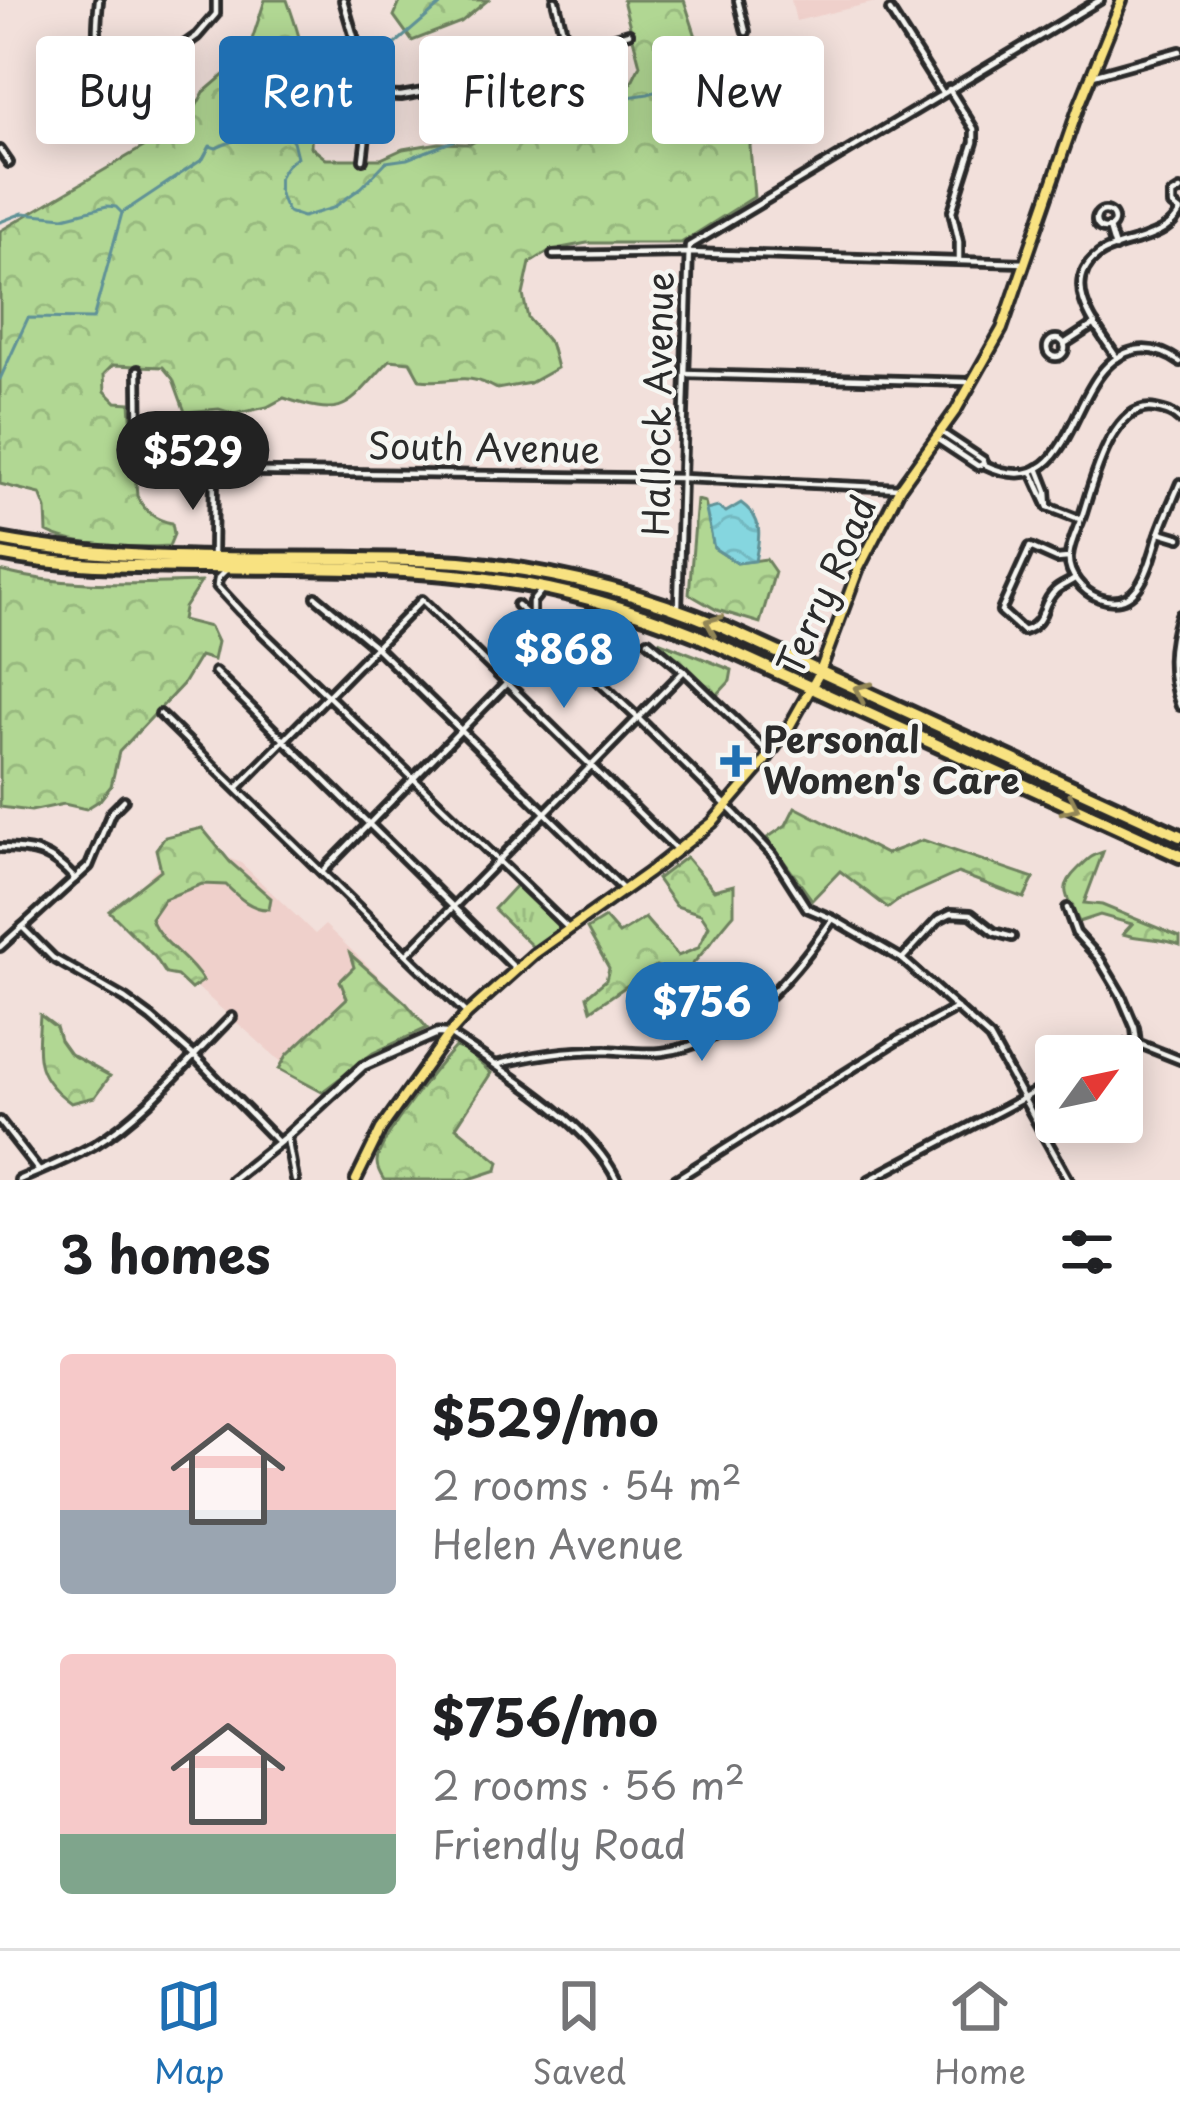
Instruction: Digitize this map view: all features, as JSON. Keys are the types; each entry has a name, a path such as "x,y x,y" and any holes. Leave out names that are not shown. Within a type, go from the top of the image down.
{"highway":[{"path":"0,540 86,552 441,561 592,582 678,609 1180,836"},
{"path":"0,554 89,565 428,572 545,589 696,635 1180,856"}],"main road":[{"path":"1103,0 1116,12"},
{"name":"Terry Road","path":"449,1034 534,954 712,823 770,754 820,672 858,570 900,488 974,382 1002,329 1090,76 1122,0"},
{"path":"356,1180 381,1130 449,1034"}],"street":[{"path":"96,36 99,0"},
{"path":"195,37 216,14 215,0"},
{"path":"343,0 354,36"},
{"path":"555,0 564,36"},
{"path":"738,0 746,32"},
{"name":"Hallock Avenue","path":"678,609 689,245 1103,0"},
{"path":"890,11 974,129 952,211 959,261"},
{"path":"622,36 629,34"},
{"path":"1090,76 1180,51"},
{"path":"363,160 365,144"},
{"path":"0,150 9,163"},
{"path":"1117,358 1095,324 1079,285 1094,258 1171,225 1180,212 1172,206 1172,195 1180,190"},
{"path":"1109,228 1115,248"},
{"path":"554,255 688,253 1025,263"},
{"path":"1064,344 1095,324"},
{"path":"937,434 978,466 1006,474 1035,470 1053,457 1102,371 1117,358 1147,349 1180,362"},
{"name":"South Avenue","path":"138,370 139,472 683,478 900,488"},
{"path":"686,374 974,382"},
{"path":"1180,420 1149,407 1121,422 1101,457 1068,558 1075,580 1094,597 1108,600 1138,589 1180,483"},
{"path":"1035,470 1047,491 1048,507 1081,520"},
{"path":"213,556 214,471"},
{"path":"1160,532 1180,538"},
{"path":"1068,558 1057,559 1030,547 1001,611 1023,631 1034,628 1052,593 1075,580"},
{"path":"230,568 219,576 218,588 570,930"},
{"path":"532,618 533,599 545,589"},
{"path":"316,597 376,647 624,890"},
{"path":"237,788 422,600 677,850"},
{"path":"517,605 727,806 772,854 807,908 902,959 990,1038 1065,1178"},
{"path":"1180,615 1171,654 1180,706"},
{"path":"322,872 552,638"},
{"path":"648,641 770,754"},
{"path":"407,955 684,671"},
{"path":"215,672 517,970"},
{"path":"160,714 467,1014"},
{"path":"0,947 89,866 111,813 124,800"},
{"path":"0,848 41,852 75,879"},
{"path":"1067,908 1076,933 1099,958 1120,995 1136,1035"},
{"path":"902,959 950,913 971,914 994,932 1012,938"},
{"path":"496,1065 535,1053 658,1053 700,1044 780,988 833,919"},
{"path":"22,927 53,958 125,999 193,1055 279,1142"},
{"path":"675,1180 957,1008"},
{"path":"20,1180 115,1131 232,1016"},
{"name":"Terry Road","path":"232,1180 363,1066 438,1034 449,1034"},
{"path":"449,1034 535,1092 608,1160 617,1180"},
{"path":"1143,1045 1180,1060"},
{"path":"869,1180 1035,1092"},
{"path":"0,1121 39,1172"},
{"path":"287,1136 295,1180"}],"shaded area":[{"path":"791,0 884,0 796,21"},
{"path":"198,846 241,863 315,934 325,925 383,980 285,1065 114,914 172,852"}],"green space":[{"path":"265,0 287,0 299,36 253,36"},
{"path":"401,0 488,0 461,22 412,41 394,16"},
{"path":"623,0 684,0 696,36 652,36 652,144 750,144 754,197 681,243 587,243 551,250 530,263 523,295 528,318 551,345 557,368 530,383 497,389 467,379 420,380 410,362 390,360 355,398 335,408 284,398 234,414 219,409 185,412 173,379 163,367 113,365 104,374 105,391 116,402 130,403 137,496 151,514 172,523 174,534 169,546 156,547 59,537 47,532 40,494 0,484 0,231 149,144 195,144 195,108 219,79 219,144 311,144 326,159 381,159 433,144 628,144 628,84 640,65"},
{"path":"697,500 705,502 714,548 737,563 766,559 775,572 760,623 717,610 689,594"},
{"path":"0,571 75,582 201,582 182,620 210,627 217,642 213,660 200,656 183,684 119,752 111,786 86,809 64,804 31,811 0,807"},
{"path":"658,641 732,670 730,681 716,696"},
{"path":"795,807 886,854 923,840 1034,878 1024,898 958,873 888,908 840,871 812,900 767,838 786,825"},
{"path":"202,828 230,862 271,898 269,909 263,909 226,885 202,884 164,899 151,918 203,981 191,989 177,976 166,974 109,911 161,870 156,849 165,837"},
{"path":"1103,852 1084,903 1102,905 1180,937 1180,945 1123,934 1132,924 1100,915 1079,922 1066,894 1067,883 1087,861"},
{"path":"686,857 714,890 734,885 734,914 679,977 656,966 591,1010 587,996 606,980 609,968 587,929 605,918 619,934 645,918 678,956 698,948 709,926 701,914 676,906 657,879"},
{"path":"518,883 562,928 534,948 494,909"},
{"path":"350,954 427,1028 373,1053 322,1092 279,1069 287,1055 347,998 340,981 354,967"},
{"path":"40,1015 56,1027 70,1054 110,1076 95,1097 71,1103 50,1084 40,1065"},
{"path":"455,1047 491,1073 456,1127 499,1162 497,1170 467,1180 384,1180 377,1162 387,1138"}],"water":[{"path":"741,503 754,515 759,536 755,561 737,563 714,548 706,510 718,507 726,512"}],"waterway":[{"path":"395,44 446,0"},
{"path":"294,144 297,157 279,182 288,212 303,217 333,208 386,162 523,122 557,125 615,99 652,93"},
{"path":"0,379 28,318 93,319 122,213 203,159 210,146 226,144"},
{"path":"0,222 23,213 64,217 107,206 122,213"}],"place":[{"name":"Personal Women's Care","path":"736,761"}]}
